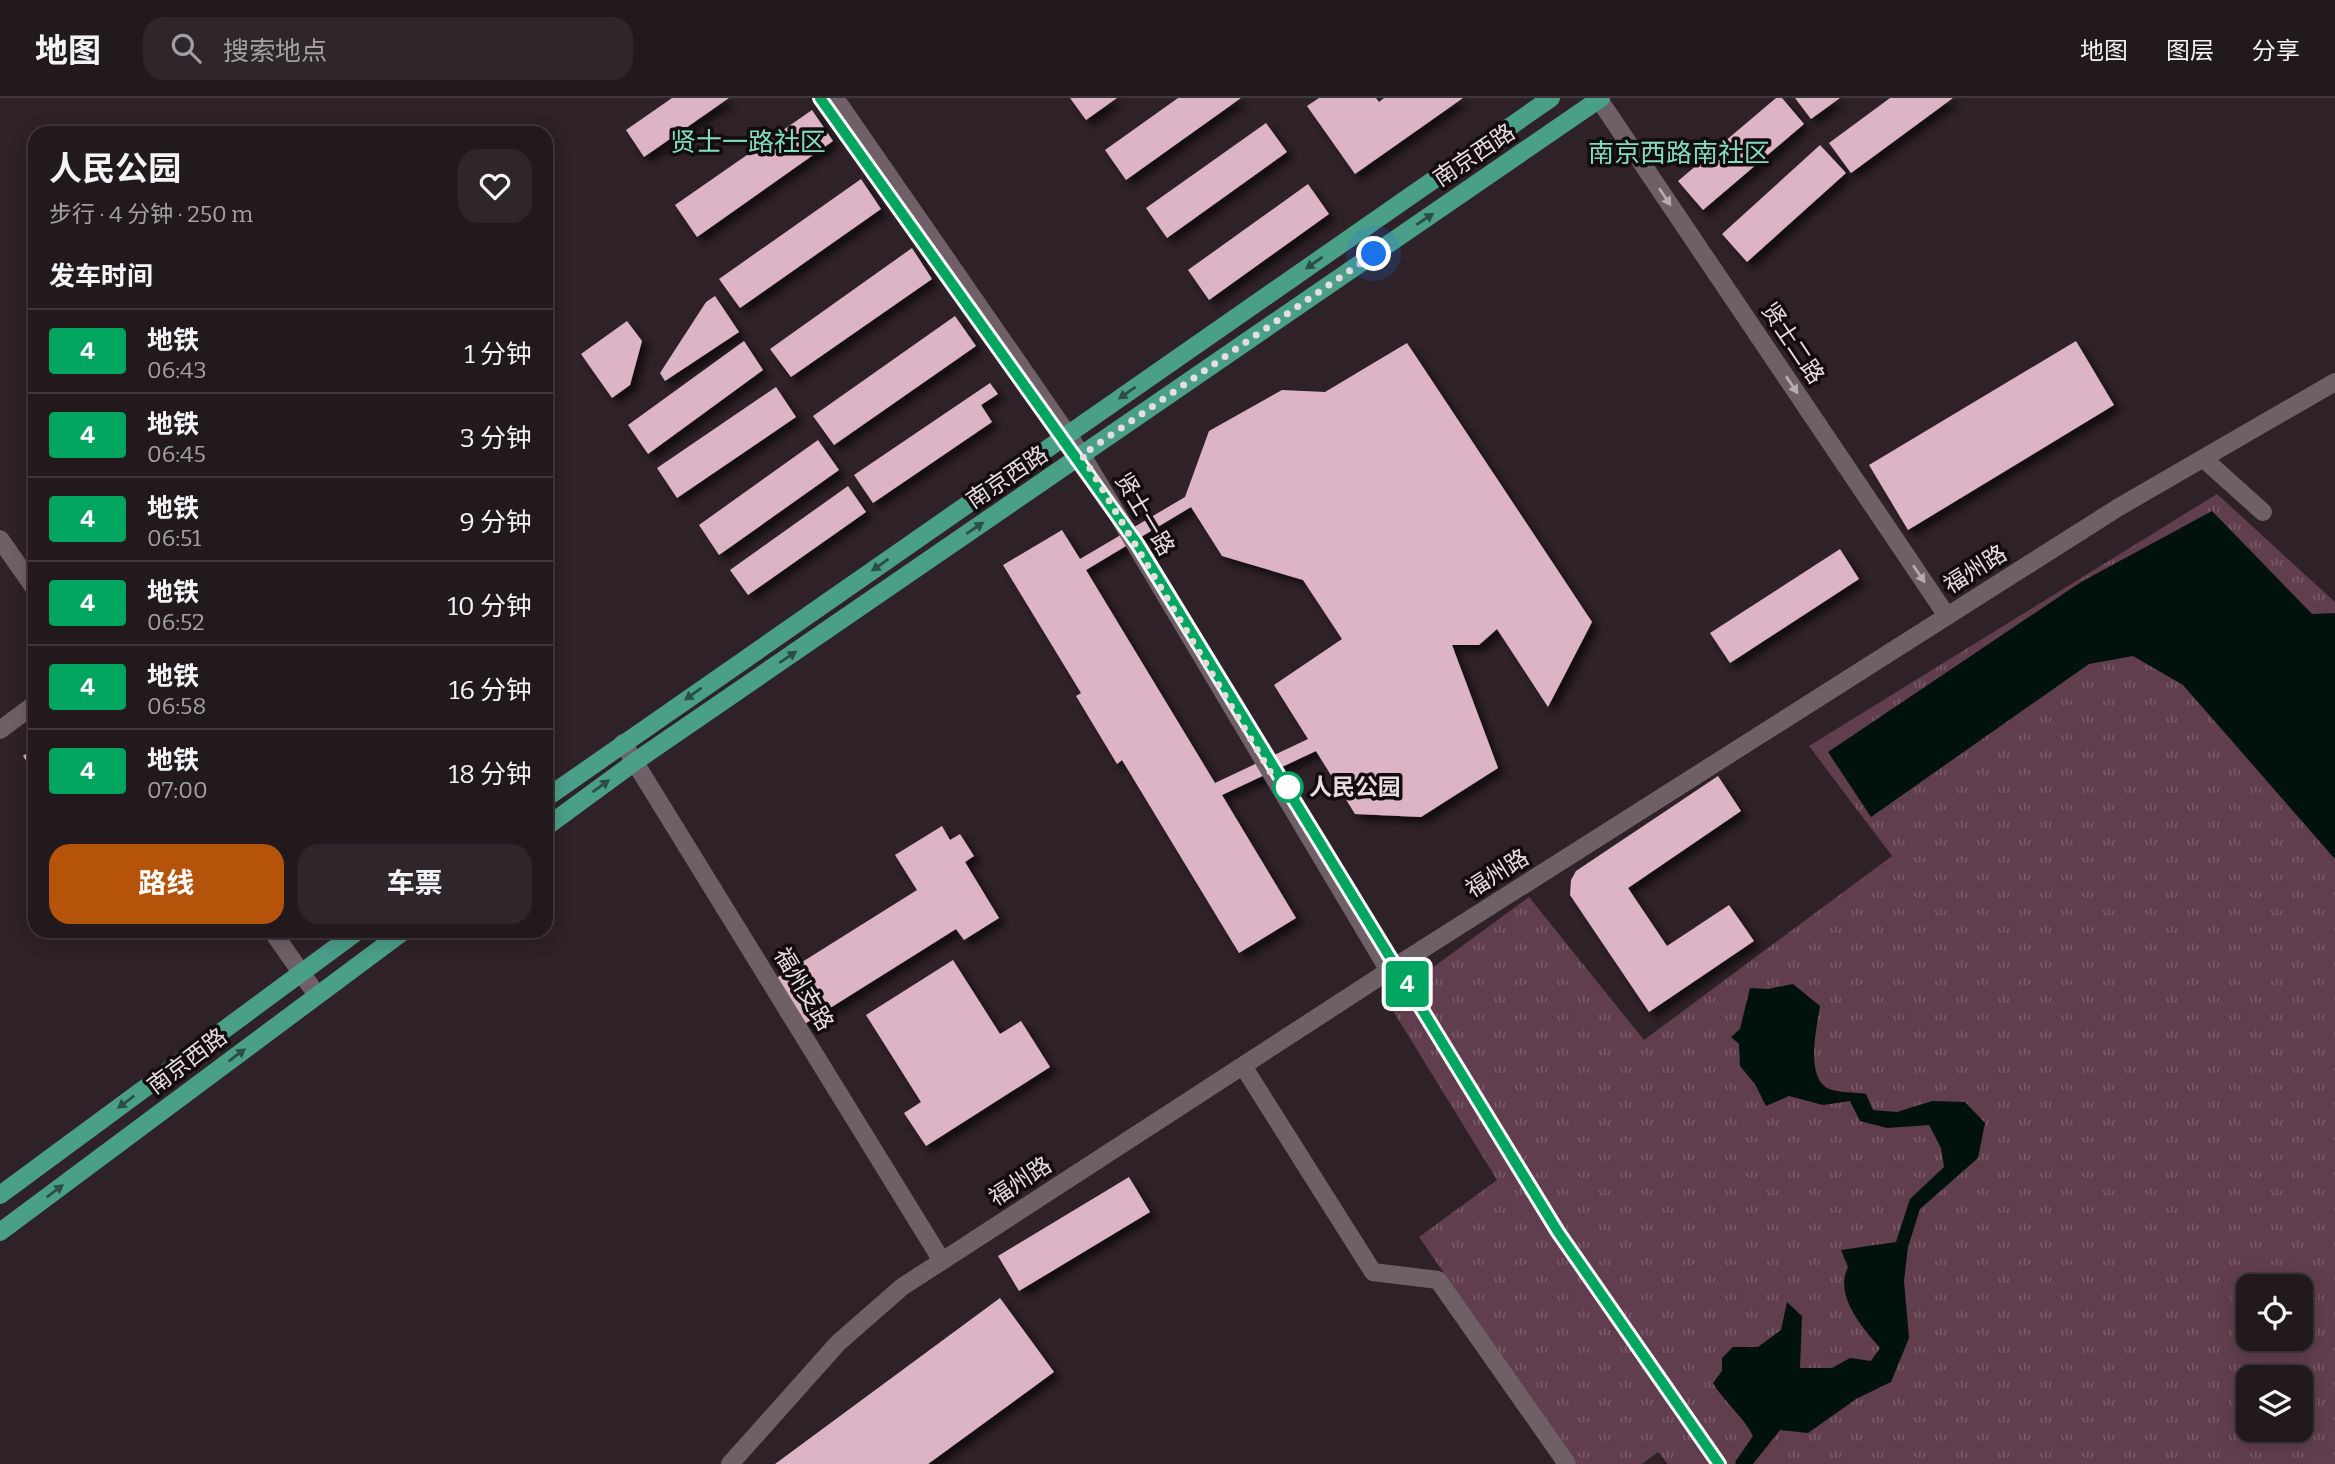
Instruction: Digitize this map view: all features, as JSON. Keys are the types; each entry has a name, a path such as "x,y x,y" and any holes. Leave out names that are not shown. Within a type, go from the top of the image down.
{"main road":[{"name":"南京西路","path":"553,792 1550,98"},
{"name":"南京西路","path":"553,822 636,761 1599,98"},
{"name":"南京西路","path":"0,1195 348,938"},
{"name":"南京西路","path":"0,1232 394,938"}],"street":[{"name":"贤士一路","path":"835,98 1082,455 1389,971"},
{"name":"贤士二路","path":"1599,98 1947,616"},
{"name":"福州路","path":"730,1464 838,1343 902,1287 1389,971 2119,507 2205,460 2335,382"},
{"path":"2205,460 2263,512"},
{"path":"0,539 28,579"},
{"path":"0,730 28,709"},
{"name":"福州支路","path":"623,743 942,1261"},
{"path":"277,938 317,995"},
{"path":"1243,1066 1373,1272 1438,1280 1567,1464"}],"green space":[{"path":"2217,494 2335,602 2335,1464 1668,1464 1658,1452 1642,1464 1576,1464 1419,1237 1497,1180 1387,1001 1529,897 1644,1040 1892,856 1809,746"}],"shaded area":[{"path":"2212,511 2312,614 2335,613 2335,859 2183,685 2133,656 2089,664 1871,817 1828,752 2081,582"},
{"path":"1793,984 1820,1006 1814,1062 1820,1081 1827,1088 1866,1094 1873,1110 1897,1112 1932,1101 1965,1102 1985,1123 1978,1158 1920,1209 1908,1247 1904,1281 1909,1338 1891,1382 1856,1399 1808,1433 1780,1430 1753,1464 1736,1464 1753,1436 1713,1383 1722,1371 1722,1358 1733,1347 1758,1347 1781,1330 1787,1302 1802,1316 1800,1368 1832,1368 1850,1358 1871,1361 1880,1348 1858,1321 1847,1300 1845,1278 1848,1267 1841,1250 1896,1242 1910,1199 1944,1167 1941,1148 1929,1125 1887,1128 1860,1121 1850,1101 1823,1105 1789,1096 1766,1106 1755,1084 1740,1066 1739,1044 1731,1037 1740,1029 1750,988 1768,989"}],"building":[{"path":"672,98 729,98 644,157 626,130"},
{"path":"1070,98 1117,98 1086,120"},
{"path":"1178,98 1241,98 1126,180 1105,150"},
{"path":"1319,98 1376,98 1379,102 1384,98 1463,98 1355,174 1307,106"},
{"path":"1776,98 1782,98 1804,124 1703,210 1678,181"},
{"path":"1795,98 1840,98 1811,119"},
{"path":"1890,98 1953,98 1851,173 1829,143"},
{"path":"812,110 833,141 697,237 675,205"},
{"path":"1266,123 1287,152 1167,238 1146,208"},
{"path":"1820,145 1846,173 1747,262 1722,234"},
{"path":"861,179 881,209 740,308 719,279"},
{"path":"1308,184 1329,214 1209,300 1188,270"},
{"path":"912,248 932,279 791,377 770,349"},
{"path":"715,296 739,332 665,381 660,373 706,302"},
{"path":"955,316 976,346 834,445 813,416"},
{"path":"627,321 642,341 630,385 612,398 581,354"},
{"path":"744,341 763,370 648,454 628,425"},
{"path":"2076,341 2114,405 1908,530 1869,465"},
{"path":"1407,343 1592,622 1548,707 1497,629 1479,645 1452,645 1498,768 1421,817 1355,814 1316,751 1222,795 1296,918 1239,953 1122,760 1117,764 1076,696 1081,693 1003,565 1062,530 1080,559 1185,497 1209,431 1282,390 1325,392","holes":["1191,507 1222,556 1303,580 1342,639 1274,685 1308,739 1215,783 1086,570"]},
{"path":"990,383 998,394 981,405 992,422 873,503 854,475"},
{"path":"776,387 796,417 677,498 657,468"},
{"path":"818,440 839,470 719,555 699,525"},
{"path":"848,486 866,512 748,595 730,570"},
{"path":"1840,549 1859,579 1730,663 1710,633"},
{"path":"1718,776 1741,811 1628,888 1667,946 1729,905 1754,941 1649,1012 1570,895 1571,880 1576,871"},
{"path":"942,826 950,840 960,834 974,856 965,862 999,918 964,940 956,929 803,1025 775,979 917,890 895,855"},
{"path":"953,960 1000,1034 1021,1021 1050,1067 926,1146 904,1113 921,1102 866,1015"},
{"path":"1129,1177 1150,1212 1019,1291 998,1256"},
{"path":"1000,1298 1054,1372 928,1464 775,1464"}],"metro line":[{"name":"4","path":"820,98 1138,545 1286,783 1558,1232 1719,1464"}],"place":[{"name":"人民公园","path":"1288,787"}],"district":[{"name":"贤士一路社区","path":"748,142"},
{"name":"南京西路南社区","path":"1679,153"}],"route":[{"path":"1288,787 1277,783 1082,455 1374,254"}]}
